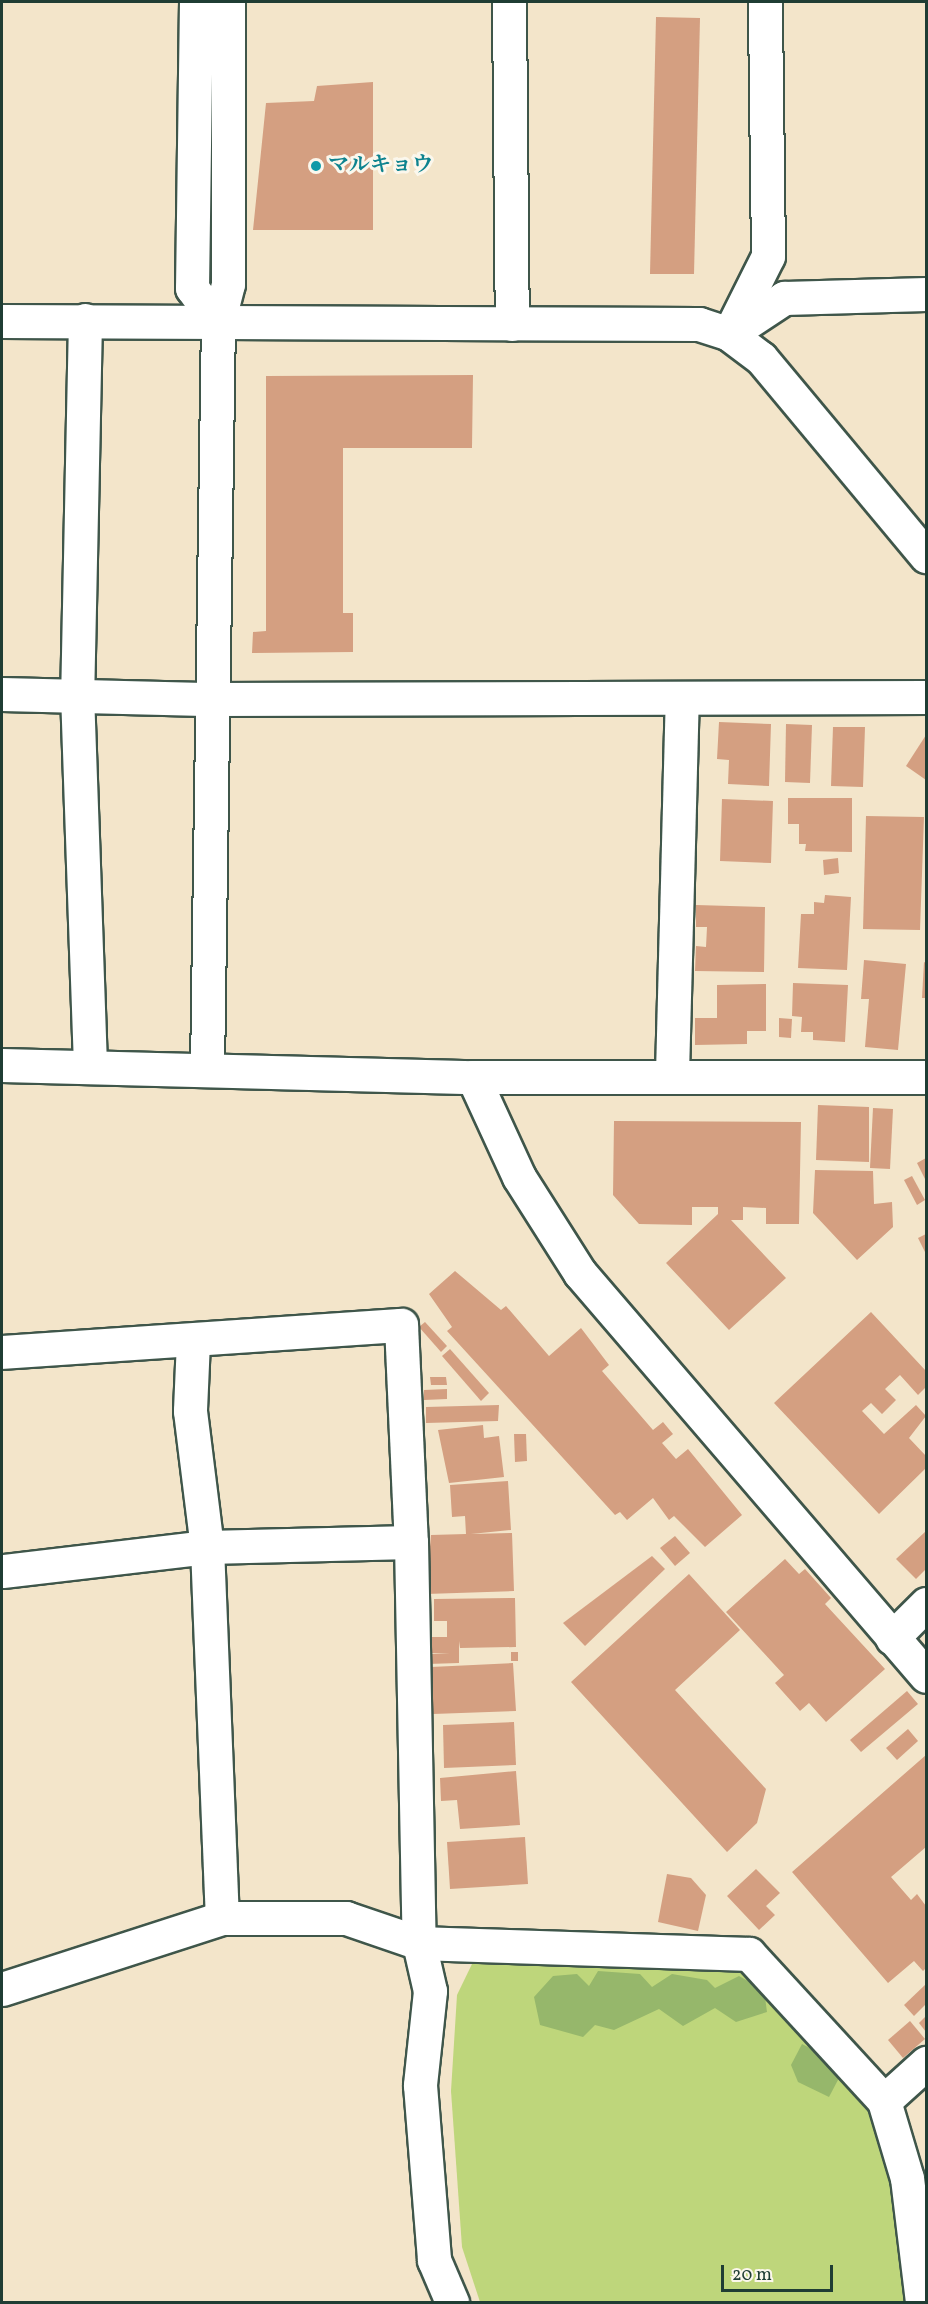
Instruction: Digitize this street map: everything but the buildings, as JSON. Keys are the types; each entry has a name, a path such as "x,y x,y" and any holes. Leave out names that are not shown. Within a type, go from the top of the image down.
{"street":[{"path":"196,2 192,288 218,323"},
{"path":"207,1069 218,323 228,284 228,2"},
{"path":"509,2 512,324"},
{"path":"729,334 768,256 765,2"},
{"path":"729,334 784,298 927,294"},
{"path":"85,320 77,693 90,1066"},
{"path":"2,321 699,324 729,334 761,358 927,556"},
{"path":"2,694 77,693 214,699 927,697"},
{"path":"672,1073 682,699"},
{"path":"2,1065 473,1077 672,1073 927,1077"},
{"path":"473,1077 519,1177 580,1273 927,1676"},
{"path":"2,1352 193,1341 401,1325 411,1542 419,1943 430,1991 420,2085 434,2260 452,2302"},
{"path":"193,1341 190,1411 207,1547 222,1918"},
{"path":"2,1571 207,1547 411,1542"},
{"path":"892,1638 927,1604"},
{"path":"2,1989 222,1918 346,1918 419,1943 749,1954 884,2101 907,2178 922,2302"},
{"path":"884,2101 927,2063"}],"green space":[{"path":"472,1964 741,1967 861,2089 893,2164 910,2302 480,2302 462,2247 451,2091 457,1995"},
{"path":"598,1971 640,1974 652,1987 672,1974 707,1980 715,1988 739,1976 764,1990 767,2012 736,2022 715,2008 683,2026 659,2009 614,2030 595,2025 583,2037 540,2025 534,1997 553,1976 577,1974 589,1986"},
{"path":"802,2044 833,2060 839,2078 829,2097 798,2082 791,2065"}],"place":[{"name":"マルキョウ","path":"316,166"}]}
